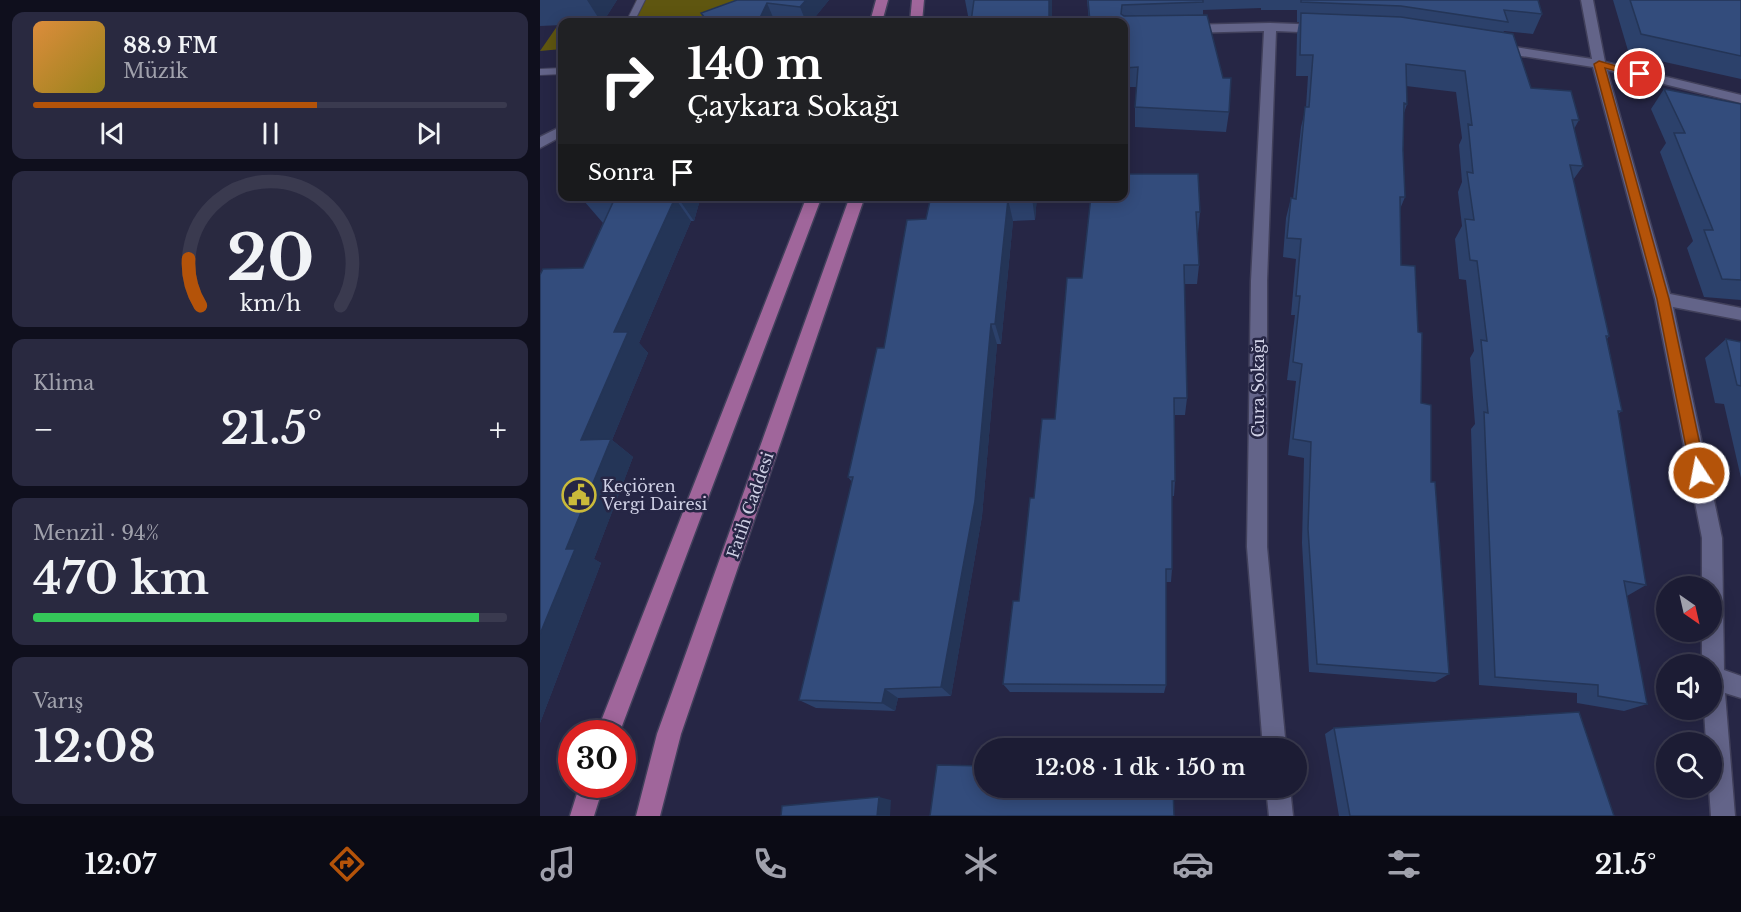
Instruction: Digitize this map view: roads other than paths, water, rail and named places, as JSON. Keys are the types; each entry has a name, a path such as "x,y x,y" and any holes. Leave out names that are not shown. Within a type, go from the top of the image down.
{"main road":[{"path":"877,18 882,0"},
{"path":"916,18 918,0"},
{"path":"612,720 812,201"},
{"name":"Fatih Caddesi","path":"648,816 669,734 856,201"},
{"path":"582,816 588,798"}],"street":[{"path":"1587,0 1599,64 1663,299 1712,538 1713,654"},
{"path":"1168,30 1270,27 1338,30"},
{"name":"Cura Sokağı","path":"1270,27 1259,281 1257,547 1274,738"},
{"path":"1486,46 1599,64 1741,99"},
{"path":"540,143 558,132"},
{"path":"1663,299 1741,314"},
{"path":"1722,681 1741,687"},
{"path":"1716,720 1723,816"},
{"path":"1279,798 1281,816"}],"lane":[{"path":"632,18 641,0"},
{"path":"540,72 558,71"}],"place":[{"name":"Keçiören Vergi Dairesi","path":"579,495"}]}
